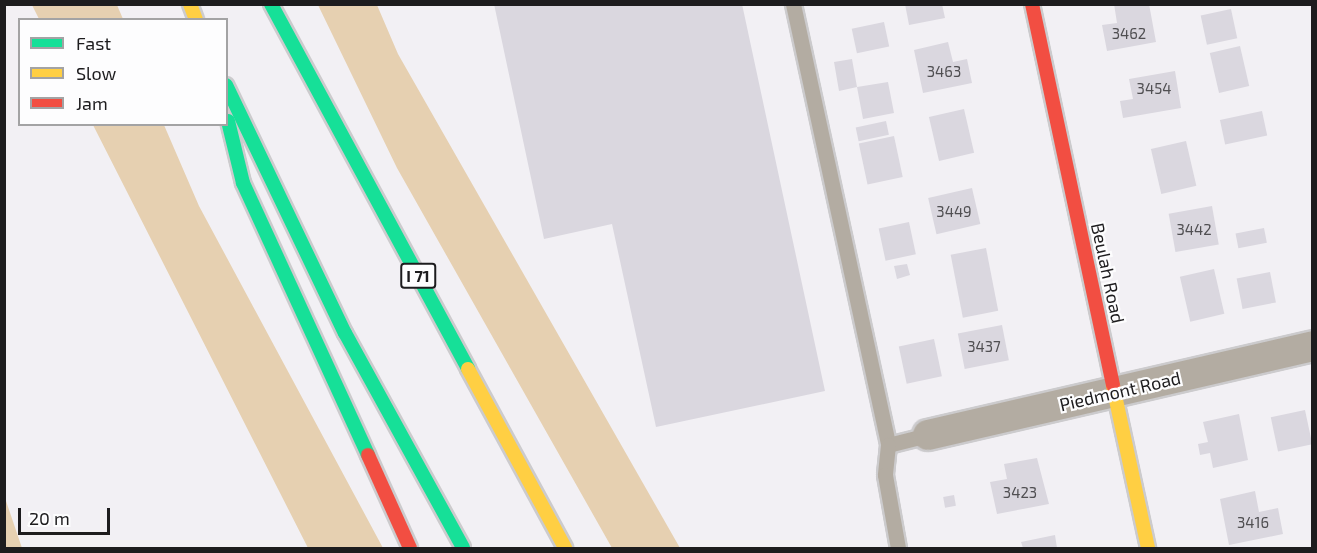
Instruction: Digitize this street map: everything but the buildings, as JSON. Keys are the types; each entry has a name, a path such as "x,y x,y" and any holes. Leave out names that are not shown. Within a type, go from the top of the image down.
{"main road":[{"name":"I 71","path":"271,4 565,549"},
{"name":"Beulah Road","path":"1032,4 1148,549"},
{"path":"228,89 345,333 463,549"},
{"path":"228,124 243,183 410,549"}],"street":[{"name":"Piedmont Road","path":"928,435 1312,346"}],"lane":[{"path":"793,4 888,445 885,476 898,549"},
{"path":"888,445 928,435"}],"shaded area":[{"path":"32,5 117,5 123,18 38,18"},
{"path":"318,5 377,5 398,54 680,548 612,548 397,168"},
{"path":"94,126 164,126 199,206 383,548 308,548"},
{"path":"5,498 22,548 5,548"}],"traffic: fast":[{"path":"271,4 468,369"},
{"path":"228,89 345,333 463,548"},
{"path":"228,121 243,183 368,455"}],"traffic: slow":[{"path":"190,4 195,18"},
{"path":"468,369 565,548"},
{"path":"1113,386 1148,548"}],"traffic: jam":[{"path":"1032,4 1113,386"},
{"path":"368,455 410,548"}]}
